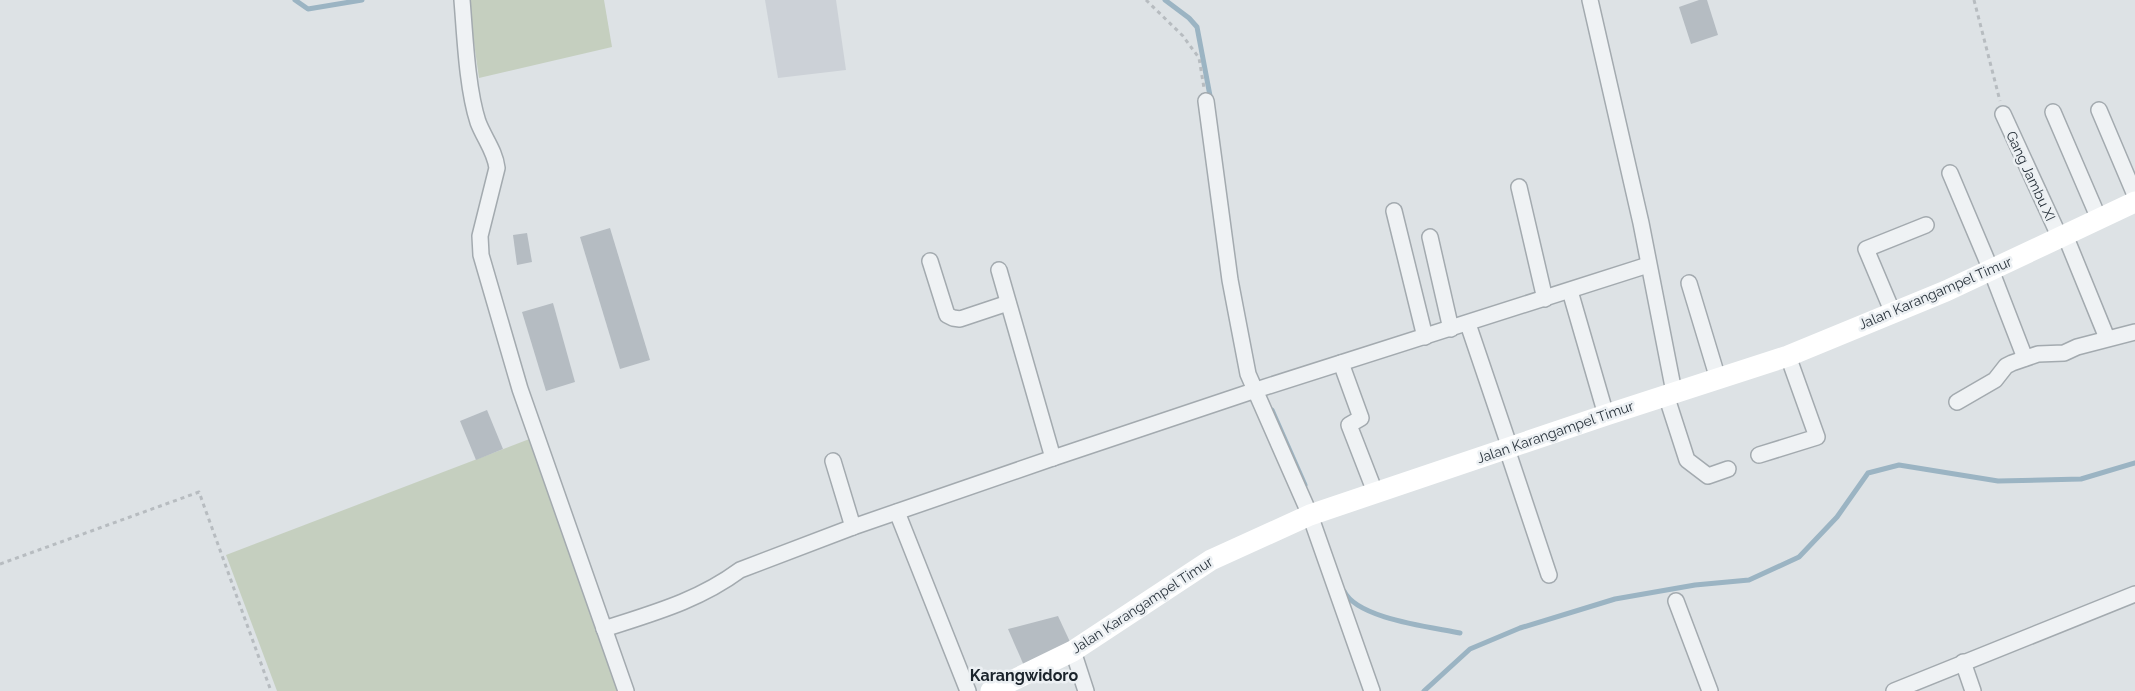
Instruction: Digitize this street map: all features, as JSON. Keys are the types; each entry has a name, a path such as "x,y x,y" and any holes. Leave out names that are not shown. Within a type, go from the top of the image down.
{"street":[{"path":"462,0 478,122 496,158 497,168 480,236 482,255 520,389 626,691"},
{"path":"1590,0 1641,223 1670,394 1687,460 1708,476 1728,469"},
{"path":"1206,101 1238,321 1248,374 1310,515 1372,691"},
{"path":"2099,110 2135,195"},
{"path":"2053,112 2099,219"},
{"name":"Gang Jambu XI","path":"2003,114 2062,236 2107,338"},
{"path":"1950,173 1992,270 2024,358"},
{"path":"1519,187 1545,299"},
{"name":"Jalan Karangampel Timur","path":"991,691 1073,651 1211,560 1310,515 1788,356 1992,270 2135,202"},
{"path":"1394,211 1425,337"},
{"path":"1892,313 1866,250 1926,225"},
{"path":"1430,237 1451,329"},
{"path":"930,262 947,315 960,319 1008,303"},
{"path":"604,629 676,606 720,585 740,570 897,512 1256,390 1648,266"},
{"path":"999,270 1053,458"},
{"path":"1689,282 1718,379"},
{"path":"1570,291 1606,415"},
{"path":"1468,324 1549,575"},
{"path":"1957,402 1995,380 2006,366 2024,358 2038,354 2064,353 2107,338 2135,332"},
{"path":"1759,455 1817,437 1788,356"},
{"path":"1342,363 1361,418 1349,425 1375,492"},
{"path":"833,460 853,528"},
{"path":"897,512 968,691"},
{"path":"1899,690 1963,662 2135,594"},
{"path":"1676,600 1710,691"},
{"path":"1073,651 1086,691"},
{"path":"1963,662 1973,691"}],"path":[{"path":"1146,0 1183,36 1199,58 1206,101"},
{"path":"1974,0 2003,114"},
{"path":"0,564 199,492 271,691"}],"shaded area":[{"path":"765,0 836,0 846,70 778,78"}],"green space":[{"path":"468,0 604,0 612,47 479,78"},
{"path":"532,438 620,691 277,691 226,555"}],"building":[{"path":"1699,0 1707,0 1718,35 1691,44 1679,7"},
{"path":"610,228 650,360 620,369 580,237"},
{"path":"527,233 532,262 517,265 513,235"},
{"path":"553,303 575,382 546,391 522,312"},
{"path":"487,410 503,449 476,460 460,421"},
{"path":"1058,616 1071,644 1025,668 1008,629"}],"waterway":[{"path":"295,0 308,9 362,0"},
{"path":"1165,0 1189,18 1197,27 1211,101"},
{"path":"1272,410 1305,485"},
{"path":"1424,691 1470,649 1520,628 1615,599 1695,585 1749,580 1799,557 1837,517 1868,473 1899,465 1998,481 2081,479 2135,463"},
{"path":"1344,591 1352,601 1364,609 1379,615 1460,633"}],"district":[{"name":"Karangwidoro","path":"1024,675"}]}
